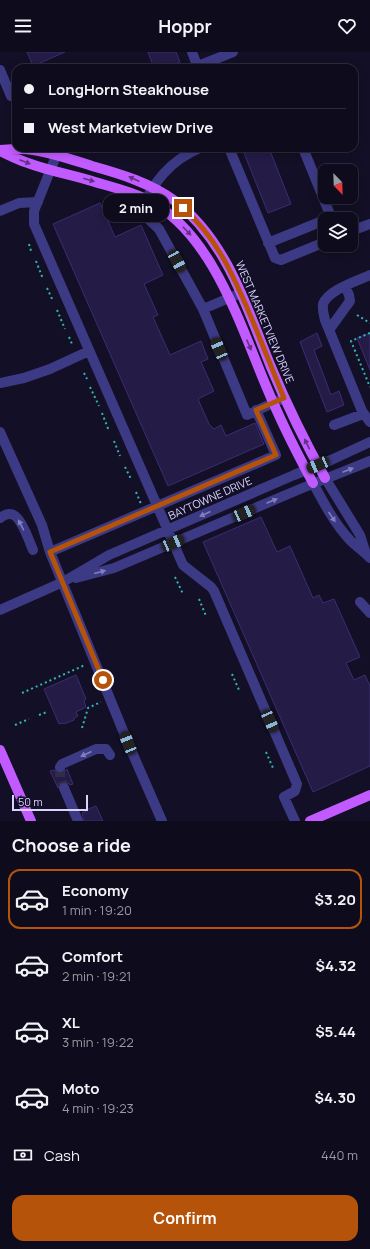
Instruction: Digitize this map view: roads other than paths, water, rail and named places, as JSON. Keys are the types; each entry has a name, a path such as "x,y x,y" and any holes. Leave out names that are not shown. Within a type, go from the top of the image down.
{"main road":[{"name":"WEST MARKETVIEW DRIVE","path":"0,150 12,150"},
{"name":"WEST MARKETVIEW DRIVE","path":"0,150 28,163 146,198 166,212 191,235 203,250 214,268 229,298 273,402 313,483"},
{"name":"WEST MARKETVIEW DRIVE","path":"43,152 127,176 152,187 174,201 191,215 208,235 226,261 241,293 284,398 325,478"},
{"path":"0,750 31,821"},
{"path":"310,821 370,795"}],"street":[{"path":"192,52 197,64"},
{"path":"205,64 233,52"},
{"path":"0,70 11,96"},
{"path":"191,152 172,164 163,173 152,187 140,211 159,229 202,309 247,415 284,398"},
{"path":"231,152 275,258 281,260 318,245"},
{"path":"306,152 329,212"},
{"path":"56,156 34,211 34,224 183,565 211,587 227,620 297,784 296,791 284,797 295,821"},
{"path":"0,211 19,203 38,202"},
{"path":"268,242 318,223"},
{"path":"358,228 370,224"},
{"path":"370,276 334,292 326,299 323,305 324,315 329,330 364,414 370,422"},
{"path":"329,330 350,301 349,294 345,286"},
{"path":"202,309 241,293"},
{"path":"0,383 24,378 50,369 89,351"},
{"path":"50,552 276,455 256,410"},
{"path":"334,425 364,414"},
{"path":"0,432 42,525 50,552 128,743 162,821"},
{"name":"BAYTOWNE DRIVE","path":"0,610 63,582 108,555 370,442"},
{"name":"BAYTOWNE DRIVE","path":"63,582 114,568 313,483 370,461"},
{"path":"325,478 360,535 368,556"},
{"path":"313,483 328,510 349,540 368,556"},
{"path":"224,506 230,519"},
{"path":"0,518 9,514 14,515 20,521 33,550"},
{"path":"360,602 370,613"},
{"path":"60,767 62,764 96,749 106,749 110,755"},
{"path":"64,788 78,821"}],"tunnel":[{"path":"60,767 60,778 64,788"}]}
